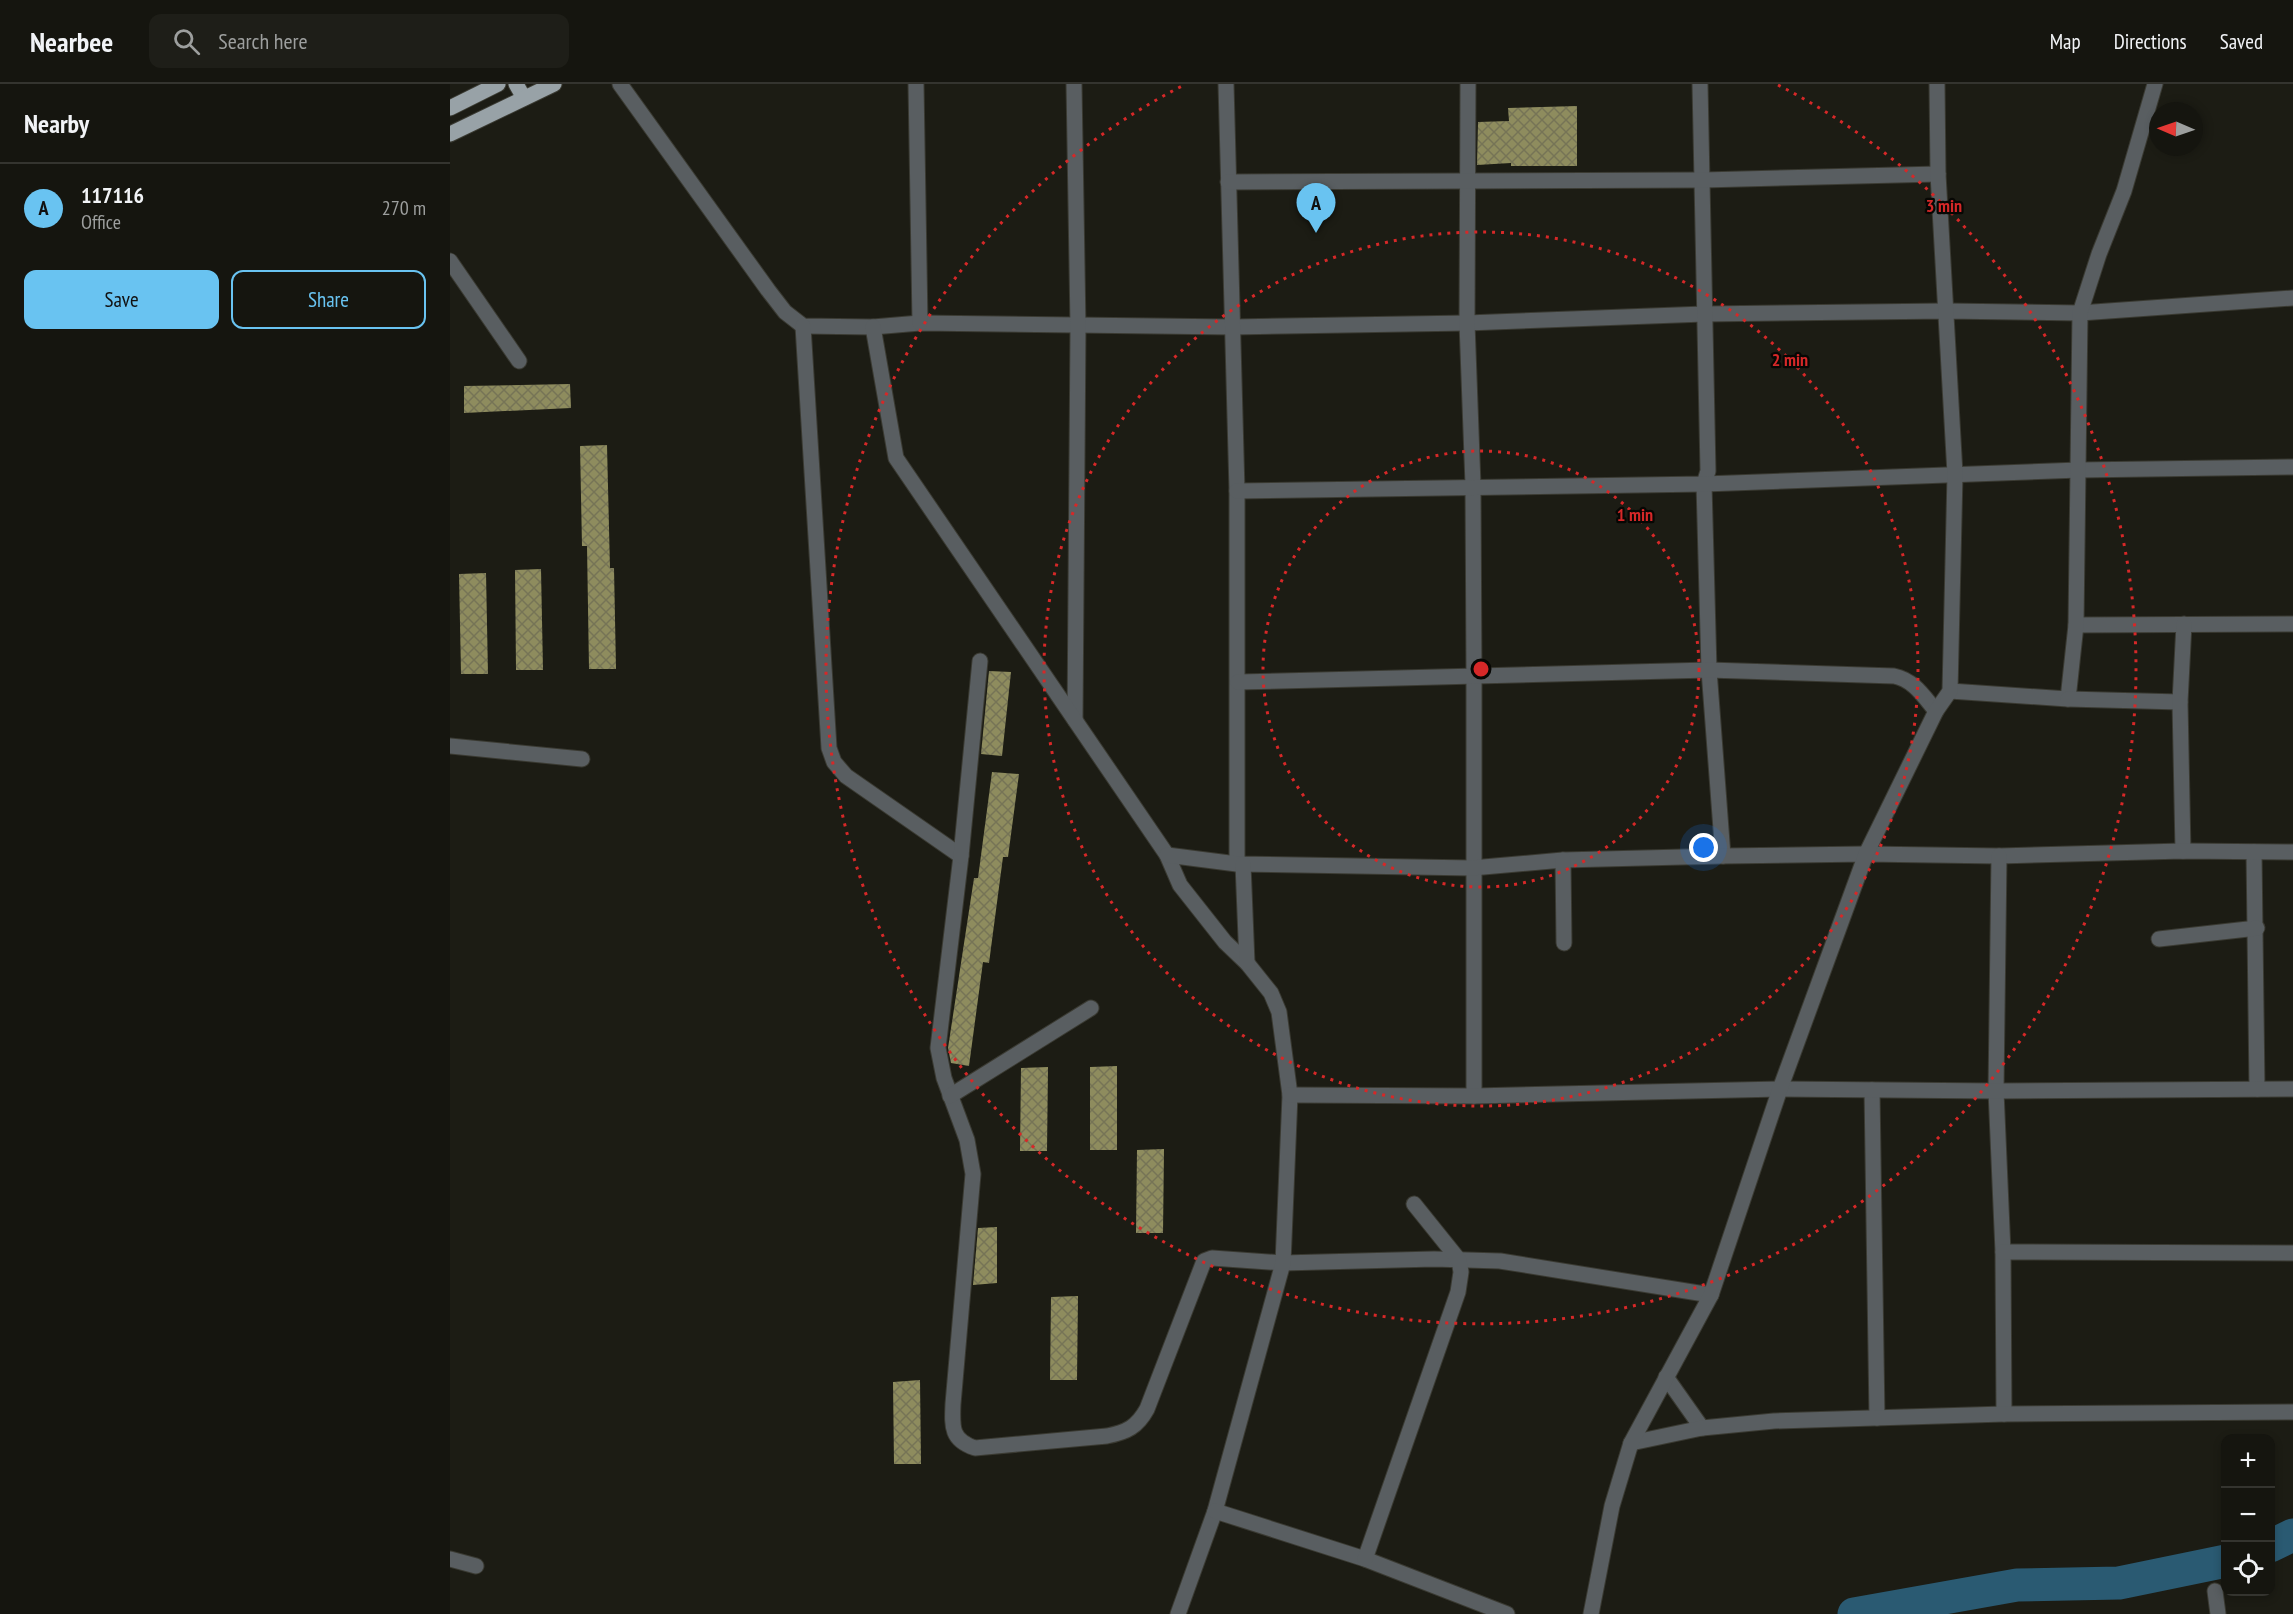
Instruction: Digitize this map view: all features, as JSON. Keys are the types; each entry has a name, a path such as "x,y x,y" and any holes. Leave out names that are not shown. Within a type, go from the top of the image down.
{"main road":[{"path":"450,108 498,84"},
{"path":"516,84 524,98"},
{"path":"450,134 554,84"}],"street":[{"path":"620,84 768,290 785,312 803,326 873,327 920,323 1078,327 1233,327 1467,323 1704,314 1946,311 2080,313 2293,298"},
{"path":"916,84 920,323"},
{"path":"1074,84 1078,327 1075,720"},
{"path":"1226,84 1237,491 1240,864 1247,963"},
{"path":"1468,84 1467,323 1473,486 1474,1096"},
{"path":"1700,84 1708,471 1704,484 1708,670 1723,856"},
{"path":"1591,1614 1612,1506 1631,1443 1711,1295 1780,1089 1866,854 1936,711 1950,692 1955,474 1938,174 1937,84"},
{"path":"2068,699 2076,625 2080,313 2099,254 2124,191 2155,84"},
{"path":"1228,183 1703,180 1938,174"},
{"path":"450,261 519,361"},
{"path":"803,326 829,748 834,762 846,776 961,856"},
{"path":"873,327 896,458 1167,855 1180,885 1271,993 1279,1012 1290,1095 1283,1263 1215,1511 1178,1614"},
{"path":"1237,491 1704,484 2079,470 2293,467"},
{"path":"2183,851 2180,702 2184,624"},
{"path":"2076,625 2293,624"},
{"path":"980,662 961,856 939,1033 940,1062 967,1140 972,1174 952,1423 956,1437 962,1444 975,1448 1107,1436 1122,1433 1138,1425 1147,1409 1204,1262 1212,1258 1283,1263 1460,1260 1519,1263 1711,1295"},
{"path":"1238,682 1708,670 1894,676 1904,678 1914,685 1936,711"},
{"path":"1950,692 2068,699 2180,702"},
{"path":"450,746 582,759"},
{"path":"1167,855 1240,864 1472,868 1563,860 1723,856 1866,854 1999,856 2183,851 2293,852"},
{"path":"2254,852 2257,928 2257,1089"},
{"path":"1999,856 1996,1091 2002,1252 2004,1414"},
{"path":"1563,860 1564,943"},
{"path":"2159,939 2257,928"},
{"path":"950,1096 1091,1008"},
{"path":"1290,1095 1474,1096 1780,1089 1996,1091 2293,1089"},
{"path":"1872,1090 1877,1418"},
{"path":"1365,1559 1458,1292 1461,1272 1460,1260 1414,1204"},
{"path":"2002,1252 2293,1254"},
{"path":"1666,1377 1702,1428"},
{"path":"1631,1443 1702,1428 1774,1420 2004,1414 2293,1412"},
{"path":"1215,1511 1365,1559 1507,1614"},
{"path":"450,1560 476,1566"},
{"path":"2215,1591 2218,1614"}],"building":[{"path":"1577,106 1577,166 1511,166 1511,163 1477,165 1478,122 1509,121 1508,108"},
{"path":"570,384 571,408 464,413 464,386"},
{"path":"607,445 610,568 614,568 616,669 589,669 587,546 582,546 580,446"},
{"path":"541,569 543,670 516,670 515,570"},
{"path":"486,573 488,674 461,674 459,574"},
{"path":"989,671 1011,672 1002,756 981,754"},
{"path":"992,772 1019,774 1008,857 1003,857 989,963 983,962 969,1066 951,1063 948,1048 974,878 978,878"},
{"path":"1117,1066 1117,1150 1090,1150 1090,1067"},
{"path":"1048,1067 1047,1151 1020,1151 1021,1068"},
{"path":"1164,1149 1163,1233 1136,1233 1137,1150"},
{"path":"997,1227 997,1283 973,1285 978,1228"},
{"path":"1078,1296 1077,1380 1050,1380 1051,1297"},
{"path":"920,1380 921,1464 894,1464 893,1382"}],"waterway":[{"path":"2275,1544 2293,1535"},
{"path":"1854,1614 2017,1585 2119,1583 2221,1562"}],"place":[{"name":"117116","path":"1316,233"}]}
